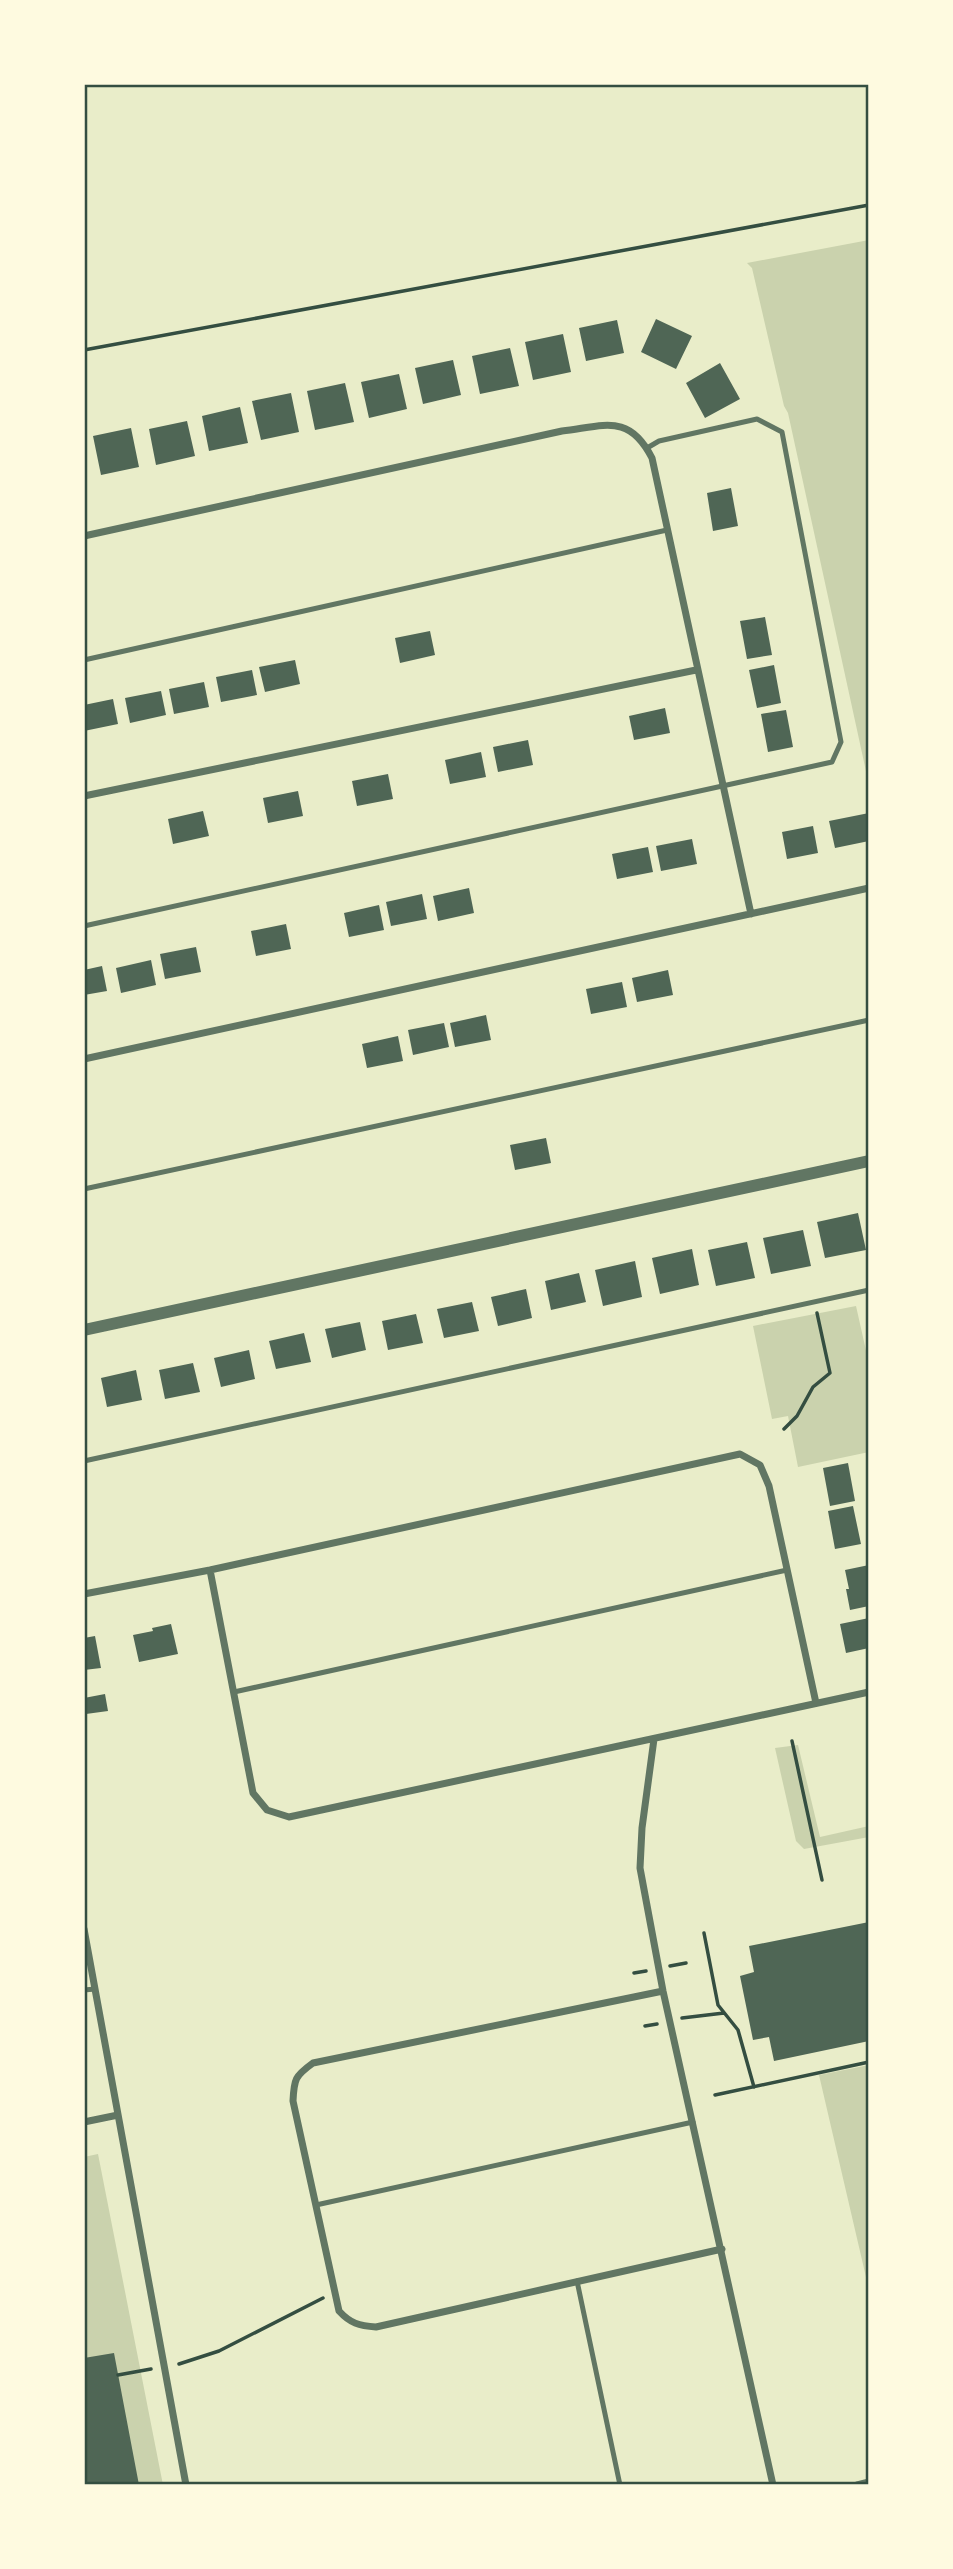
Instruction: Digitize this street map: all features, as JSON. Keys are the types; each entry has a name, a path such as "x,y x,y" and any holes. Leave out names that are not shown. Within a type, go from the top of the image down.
{"street":[{"path":"84,536 562,431 610,425 631,429 643,440 652,458 751,914"},
{"path":"84,796 696,670"},
{"path":"84,1059 869,888"},
{"path":"84,1330 869,1161"},
{"path":"84,1594 210,1570 740,1454 760,1465 769,1486 816,1703"},
{"path":"210,1570 253,1793 267,1810 289,1817 869,1692"},
{"path":"654,1739 639,1868 663,1990 773,2485"},
{"path":"84,1929 186,2485"},
{"path":"663,1990 313,2063 297,2074 293,2086 293,2101 339,2311 348,2321 361,2326 376,2327 722,2249"},
{"path":"84,2122 118,2115"},
{"path":"857,2485 869,2483"}],"lane":[{"path":"84,926 832,762 841,742 782,432 757,419 659,441 647,448"},
{"path":"84,660 667,530"},
{"path":"84,1189 869,1020"},
{"path":"84,1461 869,1290"},
{"path":"234,1692 787,1570"},
{"path":"84,1990 95,1989"},
{"path":"316,2205 693,2121"},
{"path":"577,2281 620,2485"}],"path":[{"path":"84,349 869,205"},
{"path":"784,1429 797,1416 813,1387 830,1373 815,1302"},
{"path":"792,1741 822,1880"},
{"path":"704,1933 718,2005 738,2030 754,2087"},
{"path":"715,2095 869,2062"},
{"path":"179,2364 219,2351 335,2292"},
{"path":"118,2375 156,2369"}],"green space":[{"path":"869,240 869,785 788,413 784,406 752,268 747,263"},
{"path":"856,1306 869,1364 869,1452 798,1467 788,1416 772,1419 753,1326"},
{"path":"798,1745 820,1837 869,1826 869,1837 804,1849 796,1841 775,1748"},
{"path":"869,2065 869,2290 819,2075"},
{"path":"98,2154 163,2485 84,2485 84,2157"}],"building":[{"path":"656,319 692,336 676,369 641,352"},
{"path":"617,320 624,353 586,361 579,328"},
{"path":"563,334 571,372 533,380 525,342"},
{"path":"510,348 519,386 480,394 472,356"},
{"path":"453,360 461,395 423,404 415,368"},
{"path":"720,363 740,399 705,418 686,383"},
{"path":"399,374 407,409 369,418 361,382"},
{"path":"345,383 354,422 315,430 307,391"},
{"path":"291,393 299,432 261,440 252,401"},
{"path":"240,407 248,443 209,451 202,416"},
{"path":"187,421 195,456 156,465 149,429"},
{"path":"131,428 139,467 101,475 93,436"},
{"path":"731,488 738,526 713,531 707,493"},
{"path":"765,617 772,655 747,659 740,621"},
{"path":"430,631 435,655 400,663 395,638"},
{"path":"295,660 300,684 265,692 259,667"},
{"path":"774,665 781,703 757,708 749,670"},
{"path":"252,670 257,695 221,702 216,677"},
{"path":"204,682 209,707 174,714 169,689"},
{"path":"161,691 166,715 130,723 125,698"},
{"path":"113,699 118,724 84,731 84,705"},
{"path":"665,708 670,733 634,740 629,716"},
{"path":"786,710 793,747 768,752 761,714"},
{"path":"528,740 533,765 498,772 493,747"},
{"path":"481,752 486,777 450,784 445,760"},
{"path":"388,774 393,799 357,806 352,781"},
{"path":"298,791 303,816 268,823 263,798"},
{"path":"203,811 209,836 173,844 168,819"},
{"path":"869,813 869,841 835,848 829,821"},
{"path":"813,826 818,853 787,859 782,832"},
{"path":"692,839 697,864 661,871 656,846"},
{"path":"648,847 653,872 617,879 612,854"},
{"path":"469,888 474,913 438,921 433,896"},
{"path":"422,894 427,919 391,926 386,902"},
{"path":"379,905 384,930 349,937 344,913"},
{"path":"286,924 291,949 256,956 251,931"},
{"path":"196,947 201,972 165,979 160,954"},
{"path":"151,960 156,985 121,993 116,968"},
{"path":"102,966 107,991 84,995 84,970"},
{"path":"668,970 673,995 637,1002 632,978"},
{"path":"622,982 627,1007 591,1014 586,989"},
{"path":"486,1015 491,1040 455,1047 450,1023"},
{"path":"444,1023 449,1047 413,1055 408,1030"},
{"path":"398,1036 403,1061 367,1068 362,1044"},
{"path":"546,1138 551,1163 515,1170 510,1145"},
{"path":"858,1213 866,1250 825,1258 817,1222"},
{"path":"803,1230 811,1266 771,1274 763,1238"},
{"path":"747,1242 755,1278 716,1286 708,1250"},
{"path":"692,1249 699,1285 660,1294 652,1258"},
{"path":"635,1261 642,1297 603,1306 595,1270"},
{"path":"579,1273 586,1302 551,1310 545,1281"},
{"path":"526,1289 532,1318 498,1326 491,1297"},
{"path":"472,1302 479,1331 444,1338 437,1309"},
{"path":"416,1314 423,1343 388,1350 382,1321"},
{"path":"360,1322 366,1350 332,1358 325,1329"},
{"path":"304,1333 311,1362 276,1369 269,1341"},
{"path":"249,1350 255,1379 221,1387 214,1358"},
{"path":"193,1363 200,1392 165,1399 159,1370"},
{"path":"136,1370 142,1400 107,1407 101,1378"},
{"path":"848,1463 855,1501 830,1506 823,1468"},
{"path":"853,1506 861,1544 835,1549 828,1511"},
{"path":"869,1565 869,1606 850,1610 845,1570"},
{"path":"869,1618 869,1648 846,1653 840,1624"},
{"path":"171,1624 178,1654 139,1662 133,1635"},
{"path":"95,1636 101,1668 84,1670 84,1638"},
{"path":"105,1694 108,1711 86,1714 84,1698"},
{"path":"869,1922 869,2041 774,2061 769,2037 753,2040 740,1976 754,1972 749,1946"},
{"path":"114,2353 139,2485 84,2485 84,2358"}]}
